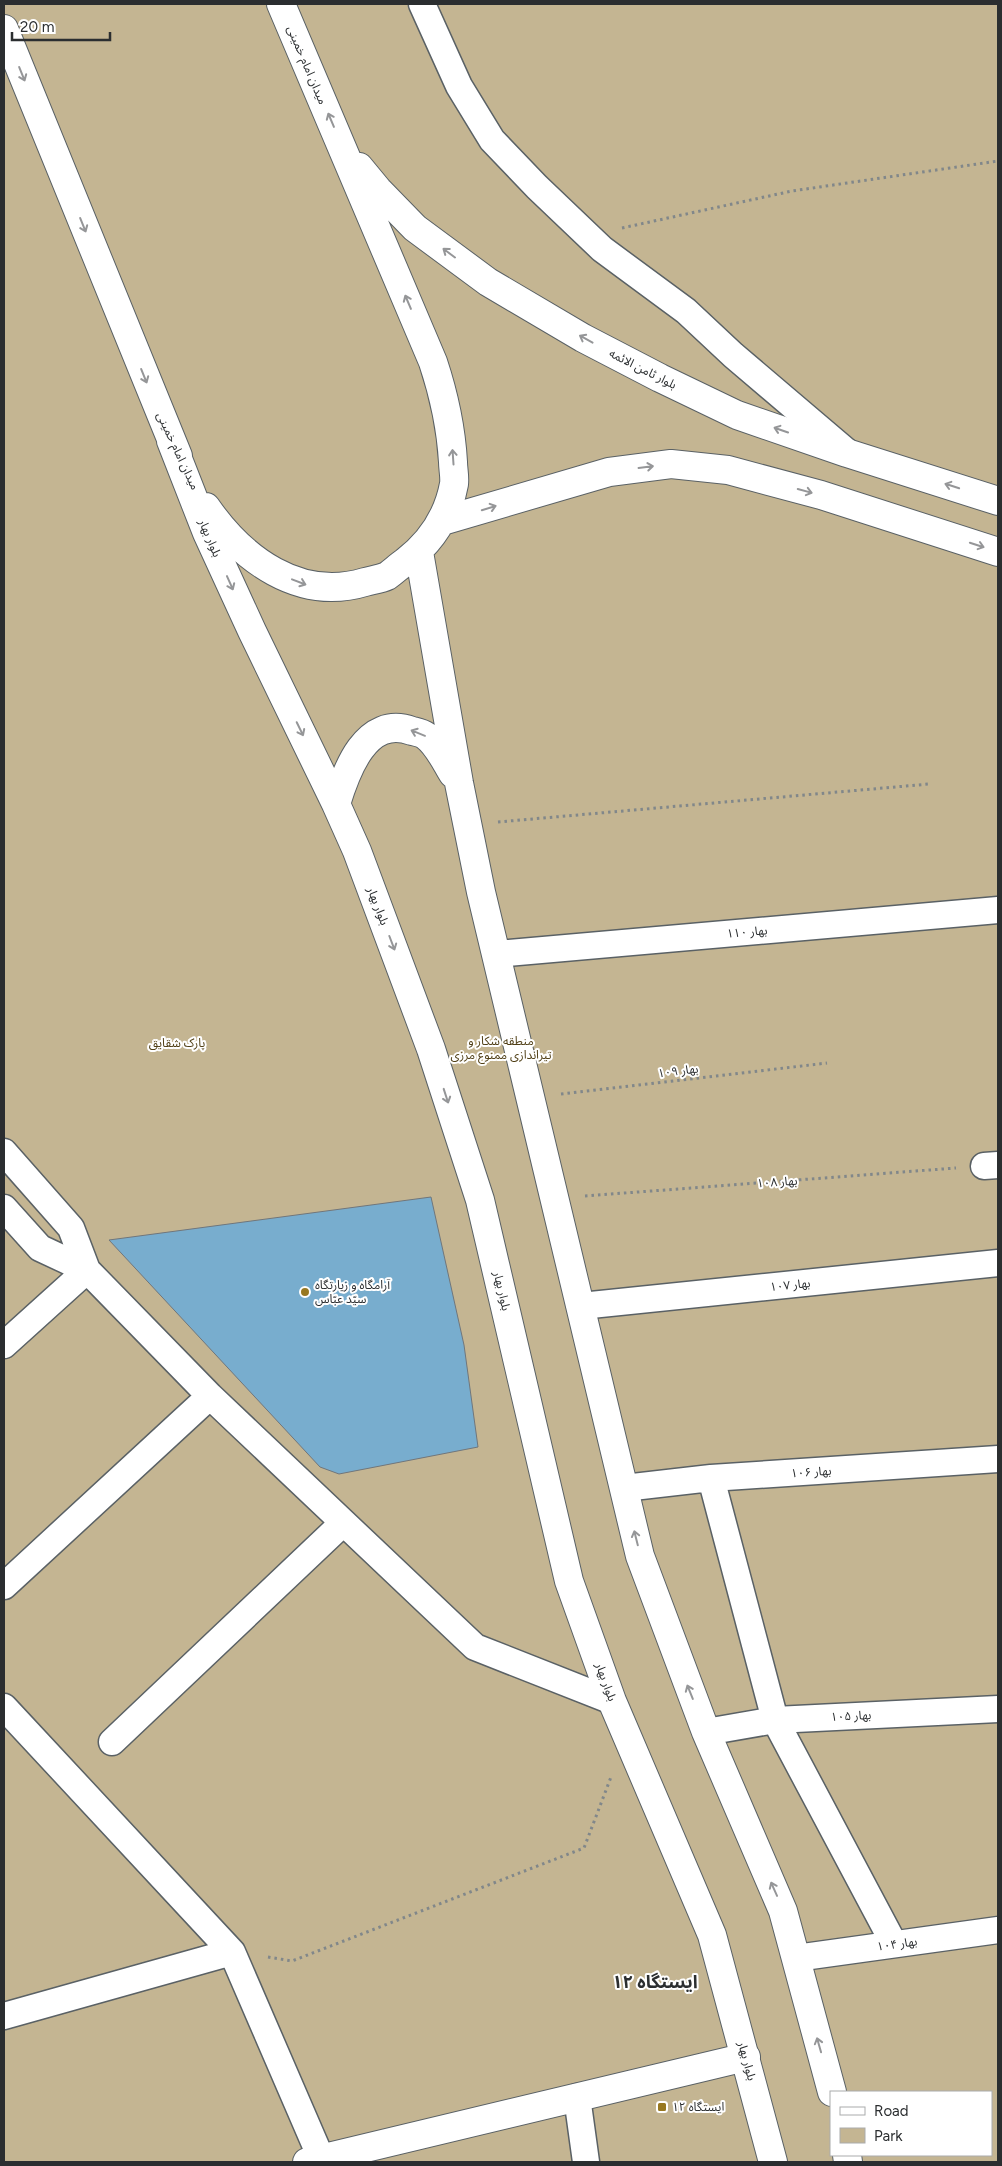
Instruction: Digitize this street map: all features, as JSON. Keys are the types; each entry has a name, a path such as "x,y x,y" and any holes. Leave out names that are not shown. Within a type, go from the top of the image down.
{"main road":[{"name":"میدان امام خمینی","path":"4,29 171,441 194,489 216,521 240,546 272,572 309,586 348,587 386,576 419,552 431,539 442,521 454,483 449,420 444,394 433,362 281,4"},
{"name":"بلوار ثامن الائمه","path":"341,145 378,190 415,228 488,282 583,338 737,415 847,453 998,501"},
{"name":"بلوار بهار","path":"171,441 207,533 336,804 360,861 431,1049 480,1200 569,1581 612,1701 712,1935 773,2162"},
{"path":"442,521 609,472 671,464 737,473 821,495 998,552"},
{"path":"419,552 467,824 496,954 640,1556 706,1732 784,1911 832,2091"},
{"path":"336,804 351,762 376,734 388,729 403,727 425,736 437,748 459,783"},
{"path":"314,2160 746,2057"}],"street":[{"path":"422,4 459,86 492,140 537,187 602,249 686,311 733,355 847,453"},
{"name":"بهار ۱۱۰","path":"496,954 998,910"},
{"path":"4,1152 71,1228 87,1270"},
{"path":"4,1208 40,1248 87,1270 210,1396 475,1647 612,1701"},
{"name":"بهار ۱۰۷","path":"581,1306 998,1263"},
{"path":"4,1345 87,1270"},
{"path":"4,1586 210,1396"},
{"name":"بهار ۱۰۶","path":"624,1488 712,1478 998,1458"},
{"path":"712,1478 774,1720 894,1944"},
{"path":"112,1742 343,1523"},
{"path":"4,1707 232,1952 314,2160"},
{"name":"بهار ۱۰۵","path":"706,1732 774,1720 998,1709"},
{"name":"بهار ۱۰۴","path":"796,1958 998,1930"},
{"path":"4,2016 232,1952"},
{"path":"577,2097 586,2162"}],"path":[{"path":"588,235 792,191 998,161"},
{"path":"467,824 929,784"},
{"name":"بهار ۱۰۹","path":"530,1097 827,1063"},
{"name":"بهار ۱۰۸","path":"555,1199 991,1165"},
{"path":"232,1952 292,1961 584,1848 627,1734"}],"green space":[{"name":"منطقه شکار و تیراندازی ممنوع مرزی","path":"4,4 998,4 998,2162 4,2162"}],"building":[{"name":"آرامگاه و زیارتگاه سیّد عبّاس","path":"431,1197 464,1345 478,1447 339,1474 320,1467 109,1240"}],"place":[{"name":"آرامگاه و زیارتگاه سیّد عبّاس","path":"305,1292"},
{"name":"ایستگاه ۱۲","path":"662,2107"}],"district":[{"name":"ایستگاه ۱۲","path":"655,1982"}],"park label":[{"name":"پارک شقایق","path":"177,1043"}]}
